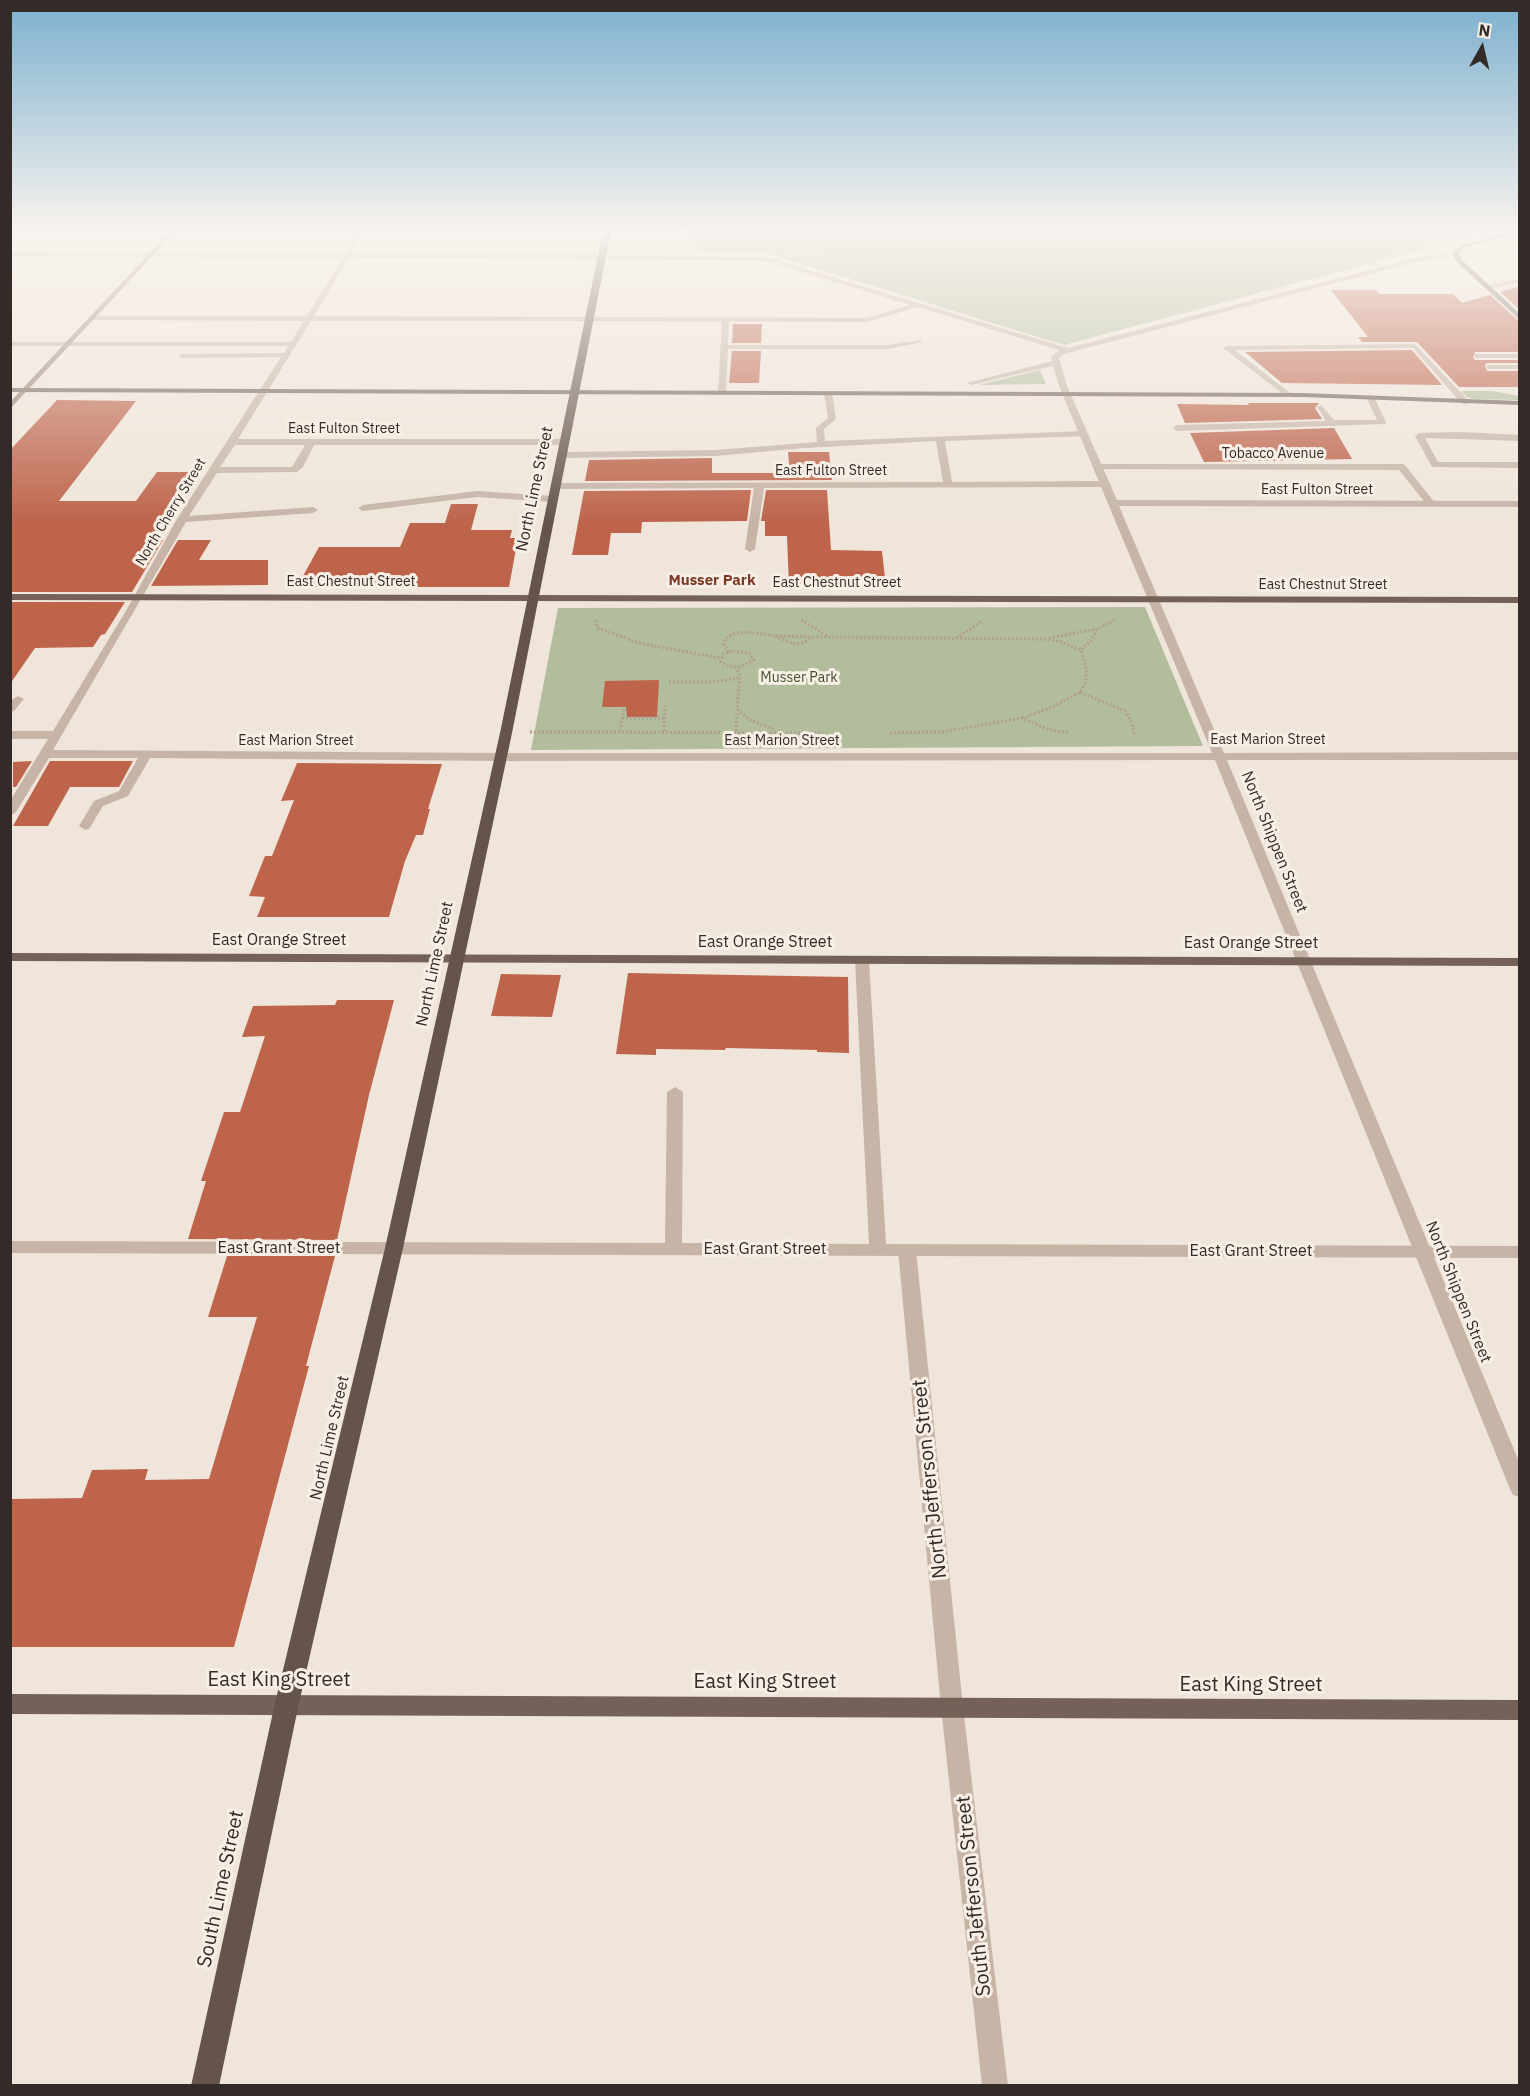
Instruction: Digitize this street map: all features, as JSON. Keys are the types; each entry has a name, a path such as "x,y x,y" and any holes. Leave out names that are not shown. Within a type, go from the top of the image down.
{"highway":[{"name":"North Lime Street","path":"287,1704 394,1248 501,757 587,329"},
{"name":"South Lime Street","path":"205,2085 287,1704"}],"main road":[{"path":"10,407 83,329"},
{"path":"10,390 1287,394 1520,403"},
{"name":"East Chestnut Street","path":"10,597 1520,600"},
{"name":"East Orange Street","path":"10,957 1519,963"},
{"name":"East King Street","path":"10,1704 1520,1710"}],"street":[{"name":"North Cherry Street","path":"10,812 182,519 303,329"},
{"path":"722,393 725,329"},
{"path":"997,329 1067,350"},
{"path":"971,383 1056,363 1056,354 1149,329"},
{"path":"724,347 888,347 919,342"},
{"path":"10,344 294,344"},
{"path":"1287,394 1227,348 1415,346 1465,402"},
{"path":"182,356 287,355"},
{"path":"1478,356 1520,356"},
{"name":"North Shippen Street","path":"1056,363 1066,394 1155,599 1520,1489"},
{"path":"1490,367 1520,367"},
{"path":"821,444 819,428 832,419 828,393"},
{"path":"1177,428 1382,422 1370,396"},
{"path":"1321,406 1332,423"},
{"path":"562,455 715,453 821,444 1084,434"},
{"path":"1520,438 1419,436 1435,465 1520,465"},
{"path":"940,438 948,484"},
{"name":"East Fulton Street","path":"232,442 565,442"},
{"path":"213,470 294,470 299,467 311,442"},
{"name":"Tobacco Avenue","path":"1098,467 1402,467 1430,503"},
{"name":"East Fulton Street","path":"556,486 1106,484"},
{"path":"750,549 759,485"},
{"path":"363,508 477,494 553,499"},
{"name":"East Fulton Street","path":"1114,503 1520,504"},
{"path":"182,519 314,510"},
{"path":"10,710 18,699"},
{"path":"10,735 56,735"},
{"name":"East Marion Street","path":"45,754 501,757 1520,756"},
{"path":"85,826 98,804 124,793 146,755"},
{"path":"862,960 878,1250"},
{"path":"672,1249 675,1092"},
{"name":"East Grant Street","path":"10,1247 1520,1252"},
{"name":"North Jefferson Street","path":"907,1250 952,1707"},
{"name":"South Jefferson Street","path":"952,1707 995,2085"}],"path":[{"path":"1042,639 1097,629 1155,599"},
{"path":"584,620 596,620 596,625 604,631 639,643 720,658 729,652 744,652 754,658 749,664 735,667 724,664 720,658"},
{"path":"1081,650 1091,642 1097,629"},
{"path":"729,652 724,642 730,634 748,632 813,638 1042,639 1059,641 1081,650"},
{"path":"775,636 793,644 803,643 813,638"},
{"path":"885,733 941,732 1022,718 1054,706 1080,692 1085,684 1087,672 1081,650"},
{"path":"735,667 740,678 736,731"},
{"path":"669,682 712,682 740,678"},
{"path":"1080,692 1125,711 1132,723 1134,735"},
{"path":"664,731 665,706"},
{"path":"620,731 624,708"},
{"path":"737,709 750,720 782,732"},
{"path":"622,718 664,718"},
{"path":"1022,718 1047,729 1073,735"},
{"path":"506,733 620,731 828,733"},
{"path":"1124,735 1142,735"}],"green space":[{"path":"1012,329 1125,329 1064,345"},
{"path":"1040,370 1046,384 979,385"},
{"path":"1461,391 1492,391 1519,396 1519,400 1473,399"},
{"name":"Musser Park","path":"1145,607 1203,746 531,750 558,608"}],"building":[{"path":"733,329 762,329 761,343 732,343"},
{"path":"1362,329 1520,329 1520,352 1475,352 1473,358 1475,360 1520,360 1520,363 1487,363 1485,365 1487,371 1520,371 1520,387 1459,387 1417,342 1362,342 1358,337 1368,337"},
{"path":"1412,350 1442,385 1282,383 1245,352"},
{"path":"732,351 761,351 759,383 729,383"},
{"path":"57,400 136,401 59,501 136,501 157,472 200,472 156,540 163,540 132,592 10,592 10,450"},
{"path":"1248,403 1319,403 1315,408 1322,419 1185,423 1177,404 1249,405"},
{"path":"1334,428 1352,459 1204,462 1190,433"},
{"path":"788,452 829,452 832,480 585,481 589,460 712,458 712,473 790,473"},
{"path":"751,490 747,521 642,522 641,533 611,533 608,555 572,555 584,491"},
{"path":"766,490 827,490 831,550 882,551 885,578 833,578 834,586 789,586 787,536 765,536 765,521 761,521"},
{"path":"451,504 478,504 471,530 512,530 510,538 518,538 509,587 297,587 319,547 400,547 410,523 445,523"},
{"path":"178,540 211,540 199,560 268,560 268,585 151,586"},
{"path":"10,602 125,602 105,634 101,635 93,647 35,648 10,684"},
{"path":"659,680 657,717 627,717 626,707 602,707 605,681"},
{"path":"32,761 16,787 13,787 13,762"},
{"path":"50,761 133,761 119,787 70,787 48,826 13,826"},
{"path":"297,763 442,764 428,809 430,809 423,835 416,835 405,861 389,917 257,917 265,897 249,896 265,856 272,856 294,800 281,801"},
{"path":"628,973 848,977 849,1053 726,1048 725,1050 656,1049 656,1055 616,1054"},
{"path":"501,974 561,975 552,1017 491,1016"},
{"path":"337,1000 394,1000 369,1095 337,1240 188,1239 206,1181 201,1181 224,1112 240,1112 265,1036 242,1037 253,1006 335,1005"},
{"path":"227,1256 335,1256 306,1366 309,1366 234,1647 10,1647 10,1499 82,1498 92,1470 148,1469 145,1480 209,1479 257,1317 208,1317"}],"district":[{"name":"Musser Park","path":"712,581"}]}
